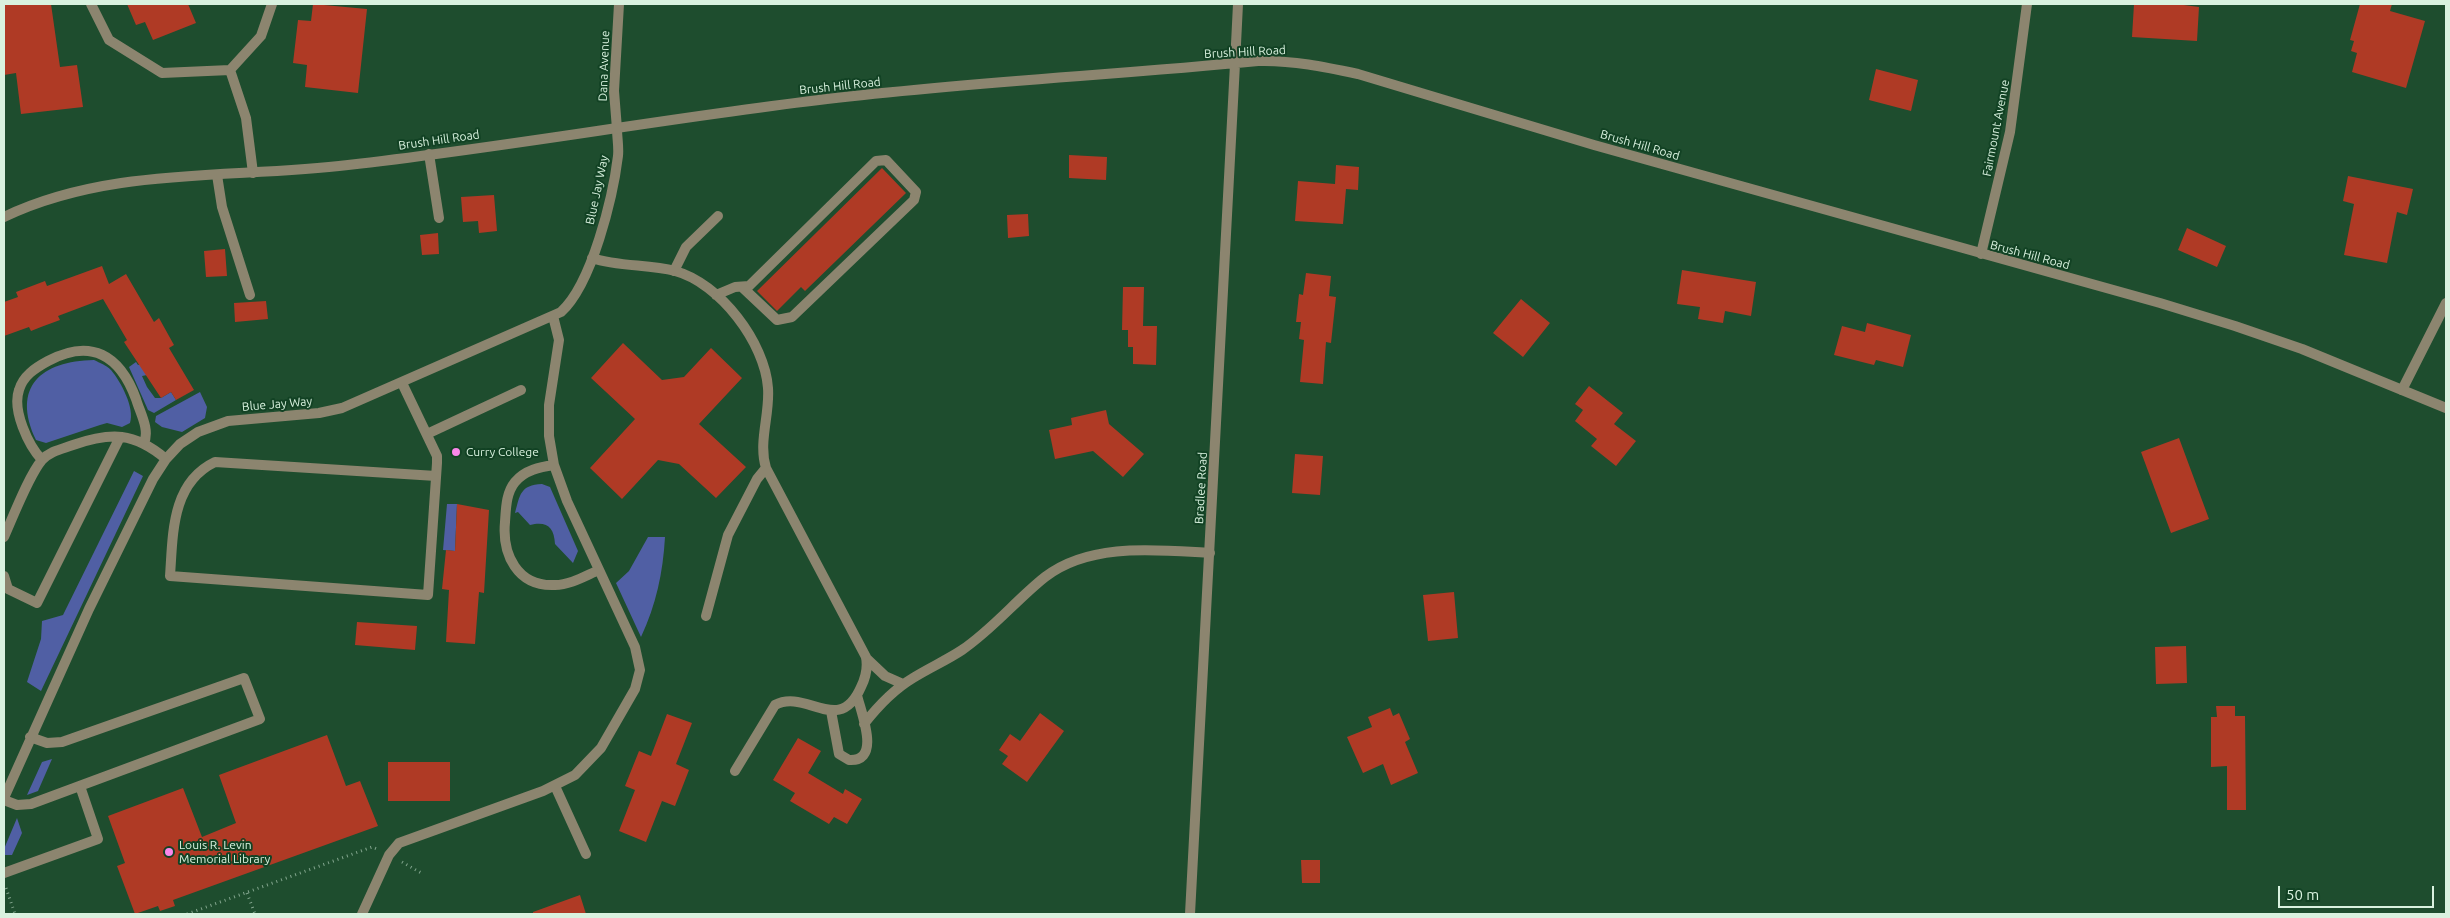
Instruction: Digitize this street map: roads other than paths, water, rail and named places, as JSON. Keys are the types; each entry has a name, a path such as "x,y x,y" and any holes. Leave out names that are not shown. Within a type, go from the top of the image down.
{"street":[{"path":"92,4 109,40 162,74 230,70 261,36 272,4"},
{"name":"Dana Avenue","path":"617,129 614,91 618,4"},
{"name":"Bradlee Road","path":"1190,914 1238,4"},
{"name":"Fairmount Avenue","path":"1981,254 2008,145 2027,4"},
{"name":"Brush Hill Road","path":"4,217 48,200 92,189 142,181 348,165 847,96 1270,61 1300,63 1358,74 1594,145 2160,303 2302,349 2446,408"},
{"path":"230,70 246,118 253,173"},
{"name":"Blue Jay Way","path":"4,799 30,737 89,609 153,479 166,459 190,438 216,424 251,418 330,411 342,408 553,316 568,305 575,296 592,258 606,213 616,169 618,154 617,129"},
{"path":"429,154 439,218"},
{"path":"716,295 735,287 742,286 749,286 876,161 886,160 916,192 914,200 792,317 776,320 742,286"},
{"path":"217,175 222,207 250,295"},
{"path":"674,271 686,247 718,216"},
{"path":"592,258 674,271 694,278 716,295 747,332 762,361 768,388 763,448 766,468 866,657 879,671 904,684"},
{"path":"2402,390 2446,303"},
{"path":"362,914 388,855 399,843 555,786 575,775 594,758 630,698 640,670 635,647 567,501 554,465 549,436 549,405 559,340 553,316"},
{"path":"42,460 30,444 24,431 18,403 18,390 24,379 37,367 57,356 79,350 101,353 113,361 122,372 131,388 142,418 146,432 144,443"},
{"path":"402,382 437,456 436,476 428,595 170,576 174,518 180,499 192,480 215,462 436,476"},
{"path":"427,434 521,390"},
{"path":"4,537 42,460 56,451 94,438 120,437 144,443 166,459"},
{"path":"4,576 8,589 36,603 120,437"},
{"path":"554,465 527,472 512,488 506,505 505,546 508,556 519,572 536,582 545,584 564,584 599,570"},
{"path":"706,616 728,534 757,479 766,468"},
{"path":"864,724 882,702 904,684 969,645 993,626 1047,576 1068,564 1090,556 1146,549 1210,553"},
{"path":"735,770 775,705 792,701 831,711 848,706 857,695 867,672 866,657"},
{"path":"4,799 17,805 25,805 260,719 244,678 62,742 47,744 30,737"},
{"path":"831,711 837,750 843,758 848,760 860,759 867,751 868,739 857,695"},
{"path":"4,874 98,838 80,786"},
{"path":"555,786 586,854"}],"place":[{"name":"Curry College","path":"456,452"},
{"name":"Louis R. Levin Memorial Library","path":"169,852"}]}
